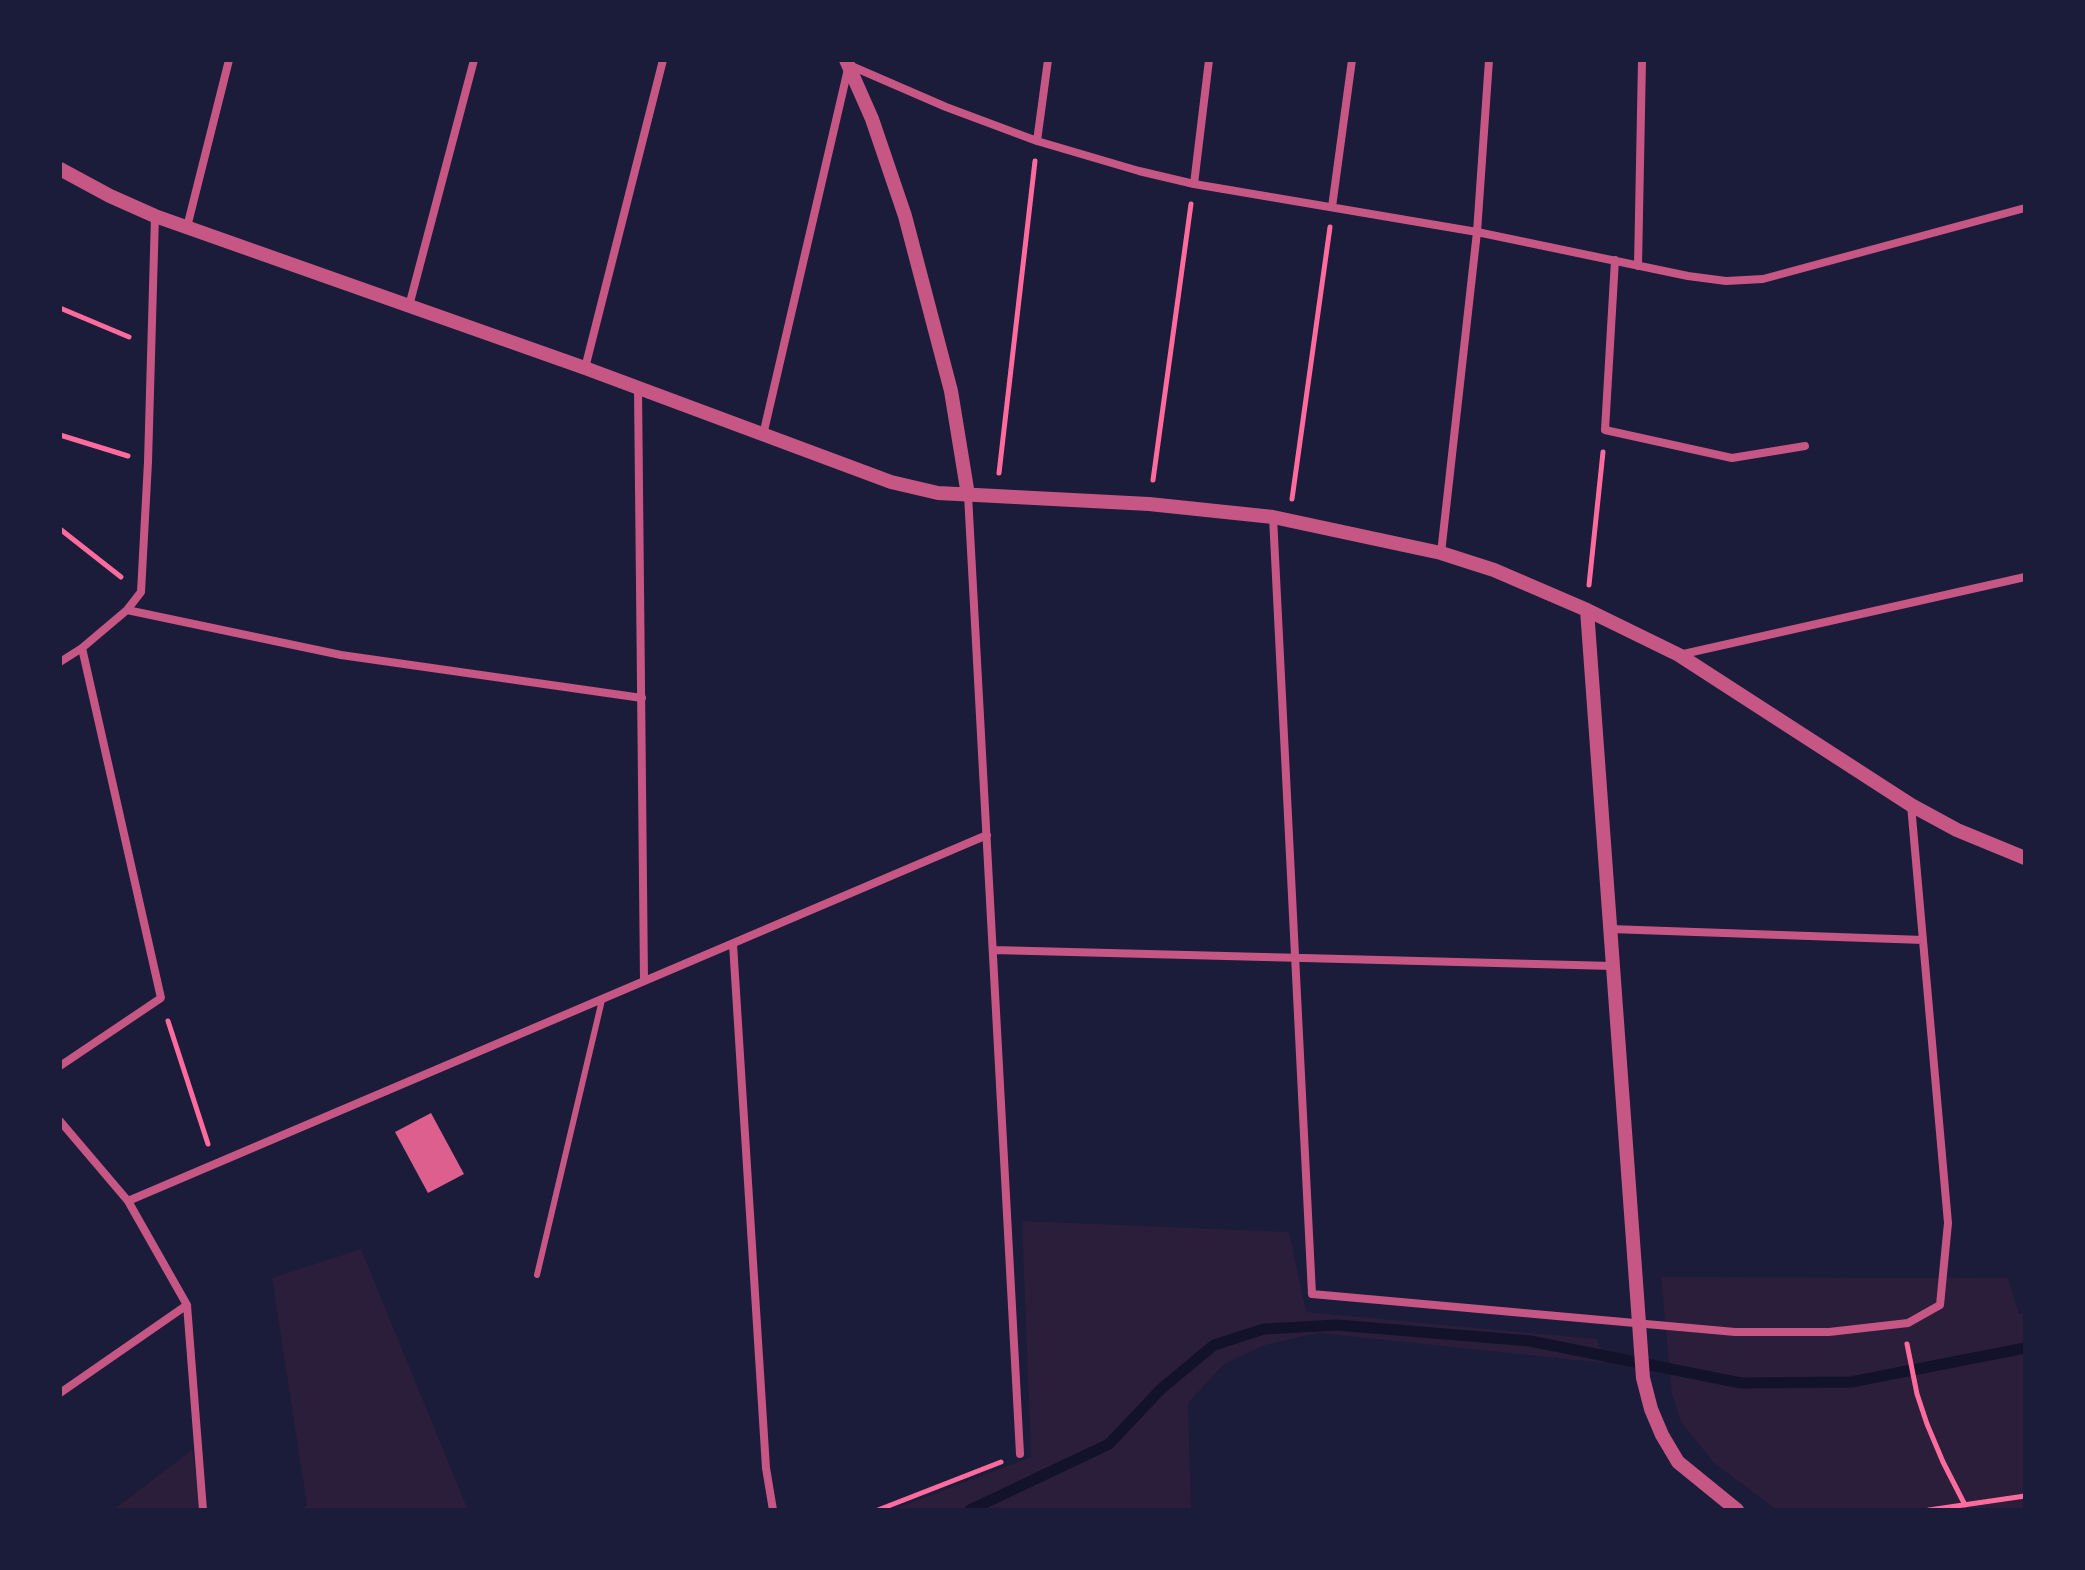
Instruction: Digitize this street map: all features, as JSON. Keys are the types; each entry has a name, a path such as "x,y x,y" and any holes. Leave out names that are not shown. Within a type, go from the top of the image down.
{"street":[{"path":"187,227 229,60"},
{"path":"409,306 474,60"},
{"path":"585,368 663,60"},
{"path":"1037,141 1048,60"},
{"path":"1194,184 1209,60"},
{"path":"1332,207 1352,60"},
{"path":"1441,553 1477,232 1489,60"},
{"path":"1638,266 1642,60"},
{"path":"848,62 946,107 1037,141 1139,171 1194,184 1477,232 1726,281 1763,279 2025,208"},
{"path":"763,435 848,62"},
{"path":"848,62 872,119 908,229 951,391 968,495 1020,1454"},
{"path":"60,169 155,216 585,368 891,482 938,493 1149,504 1289,519 1441,553 1494,570 1587,610 1679,655 1911,805 1957,830 2025,858"},
{"path":"60,662 82,648 127,610 141,592 155,216"},
{"path":"1615,260 1605,430 1732,458 1805,446"},
{"path":"638,388 644,981"},
{"path":"1273,517 1312,1294 1735,1332 1829,1332 1908,1323 1940,1305 1948,1223 1911,805"},
{"path":"1679,655 2025,577"},
{"path":"127,610 341,655 642,698"},
{"path":"1587,610 1643,1378 1656,1422 1678,1462 1737,1510"},
{"path":"60,1066 161,998 82,648"},
{"path":"128,1201 987,835"},
{"path":"1610,929 1923,940"},
{"path":"733,944 766,1468 773,1510"},
{"path":"993,950 1613,966"},
{"path":"60,1121 128,1201 187,1305 203,1510"},
{"path":"60,1393 187,1305"}],"lane":[{"path":"537,1275 602,1000"}],"path":[{"path":"997,497 1037,141"},
{"path":"1149,504 1194,184"},
{"path":"1289,519 1332,207"},
{"path":"60,308 151,347"},
{"path":"1587,610 1605,430"},
{"path":"60,435 148,462"},
{"path":"60,529 141,592"},
{"path":"161,998 214,1164"},
{"path":"1907,1349 1917,1394 1943,1462 1965,1505"},
{"path":"878,1510 1020,1454"},
{"path":"1929,1510 2025,1496"}],"shaded area":[{"path":"1022,1221 1289,1232 1306,1312 1597,1339 1604,1363 1318,1333 1265,1345 1224,1364 1188,1403 1191,1510 892,1510 1031,1457"},
{"path":"361,1249 468,1510 292,1510 307,1506 272,1278"},
{"path":"1661,1277 2008,1278 2019,1314 2025,1313 2025,1510 1777,1510 1714,1463 1681,1422 1672,1394"},
{"path":"192,1450 201,1510 113,1510"}],"building":[{"path":"431,1113 464,1174 428,1193 395,1132"}],"waterway":[{"path":"970,1510 1109,1444 1161,1389 1214,1345 1264,1329 1337,1325 1530,1341 1741,1383 1851,1382 2025,1348"}]}
